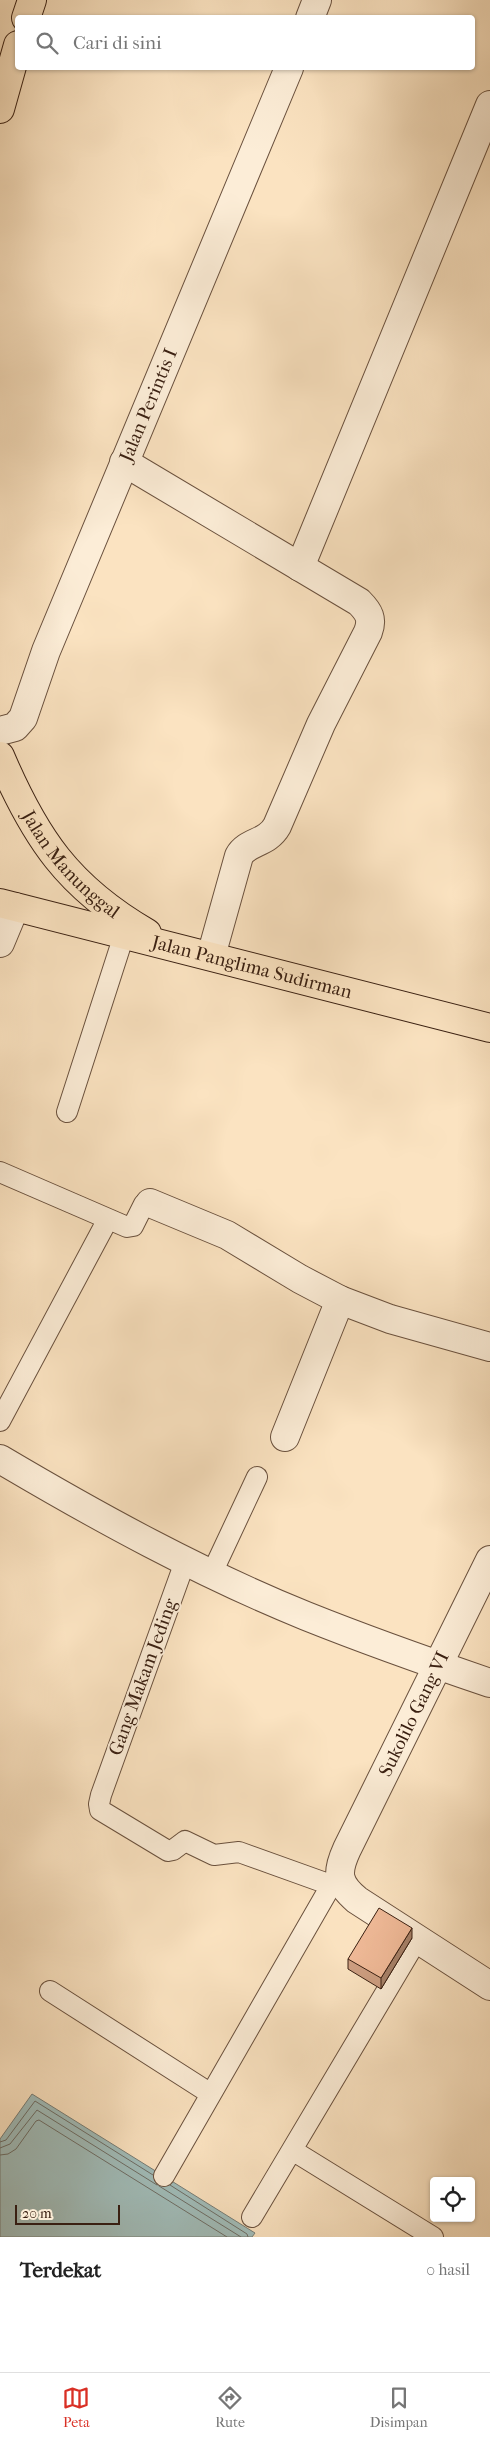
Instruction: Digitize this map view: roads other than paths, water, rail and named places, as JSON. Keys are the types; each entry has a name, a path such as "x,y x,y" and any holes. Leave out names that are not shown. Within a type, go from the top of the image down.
{"highway":[{"path":"27,15 32,0"},
{"path":"0,108 15,56"},
{"name":"Jalan Manunggal","path":"0,756 24,807 56,859 96,899 172,947"},
{"name":"Jalan Panglima Sudirman","path":"7,905 490,1028"}],"street":[{"path":"311,15 317,0"},
{"name":"Jalan Perintis I","path":"0,731 15,727 23,718 46,651 288,70"},
{"path":"300,567 490,105"},
{"path":"124,462 359,602 369,613 371,625 321,724 277,826 268,838 243,849 239,856 211,956"},
{"path":"0,944 7,905"},
{"path":"150,1203 226,1235 300,1279 340,1300 390,1318 490,1347"},
{"path":"285,1437 340,1300"},
{"path":"0,1459 65,1497 212,1573 304,1615 490,1683"},
{"name":"Sukolilo Gang VI","path":"336,1877 347,1849 490,1560"},
{"path":"336,1877 340,1880 345,1890 357,1900 490,1986"}],"lane":[{"path":"67,1112 124,935"},
{"path":"0,1172 132,1228 144,1204 150,1203"},
{"path":"0,1421 108,1219"},
{"path":"212,1573 257,1477"},
{"name":"Gang Makam Jeding","path":"186,1559 101,1795 99,1804 102,1813 165,1850 173,1850 184,1841 214,1855 239,1852 336,1877"},
{"path":"164,2176 336,1877"},
{"path":"252,2217 418,1938"},
{"path":"50,1990 211,2094"},
{"path":"292,2150 432,2237"}],"water":[{"path":"32,2094 255,2233 252,2237 0,2237 0,2139"}]}
